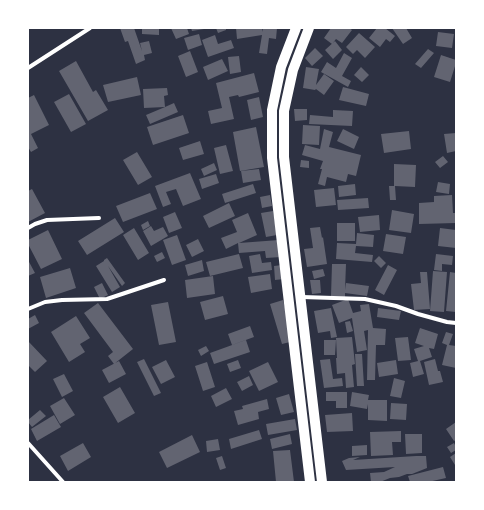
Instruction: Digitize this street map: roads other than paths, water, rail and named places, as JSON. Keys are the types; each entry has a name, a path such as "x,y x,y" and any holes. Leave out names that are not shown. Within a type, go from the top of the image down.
{"main road":[{"path":"296,28 281,67 272,110 272,158 310,482"},
{"path":"309,28 293,70 284,111 284,157 322,482"}],"street":[{"path":"28,68 90,28"},
{"path":"28,228 48,220 98,218"},
{"path":"28,309 45,302 107,299 164,280"},
{"path":"301,297 365,299 396,306 447,322 456,323"},
{"path":"28,443 64,482"}]}
